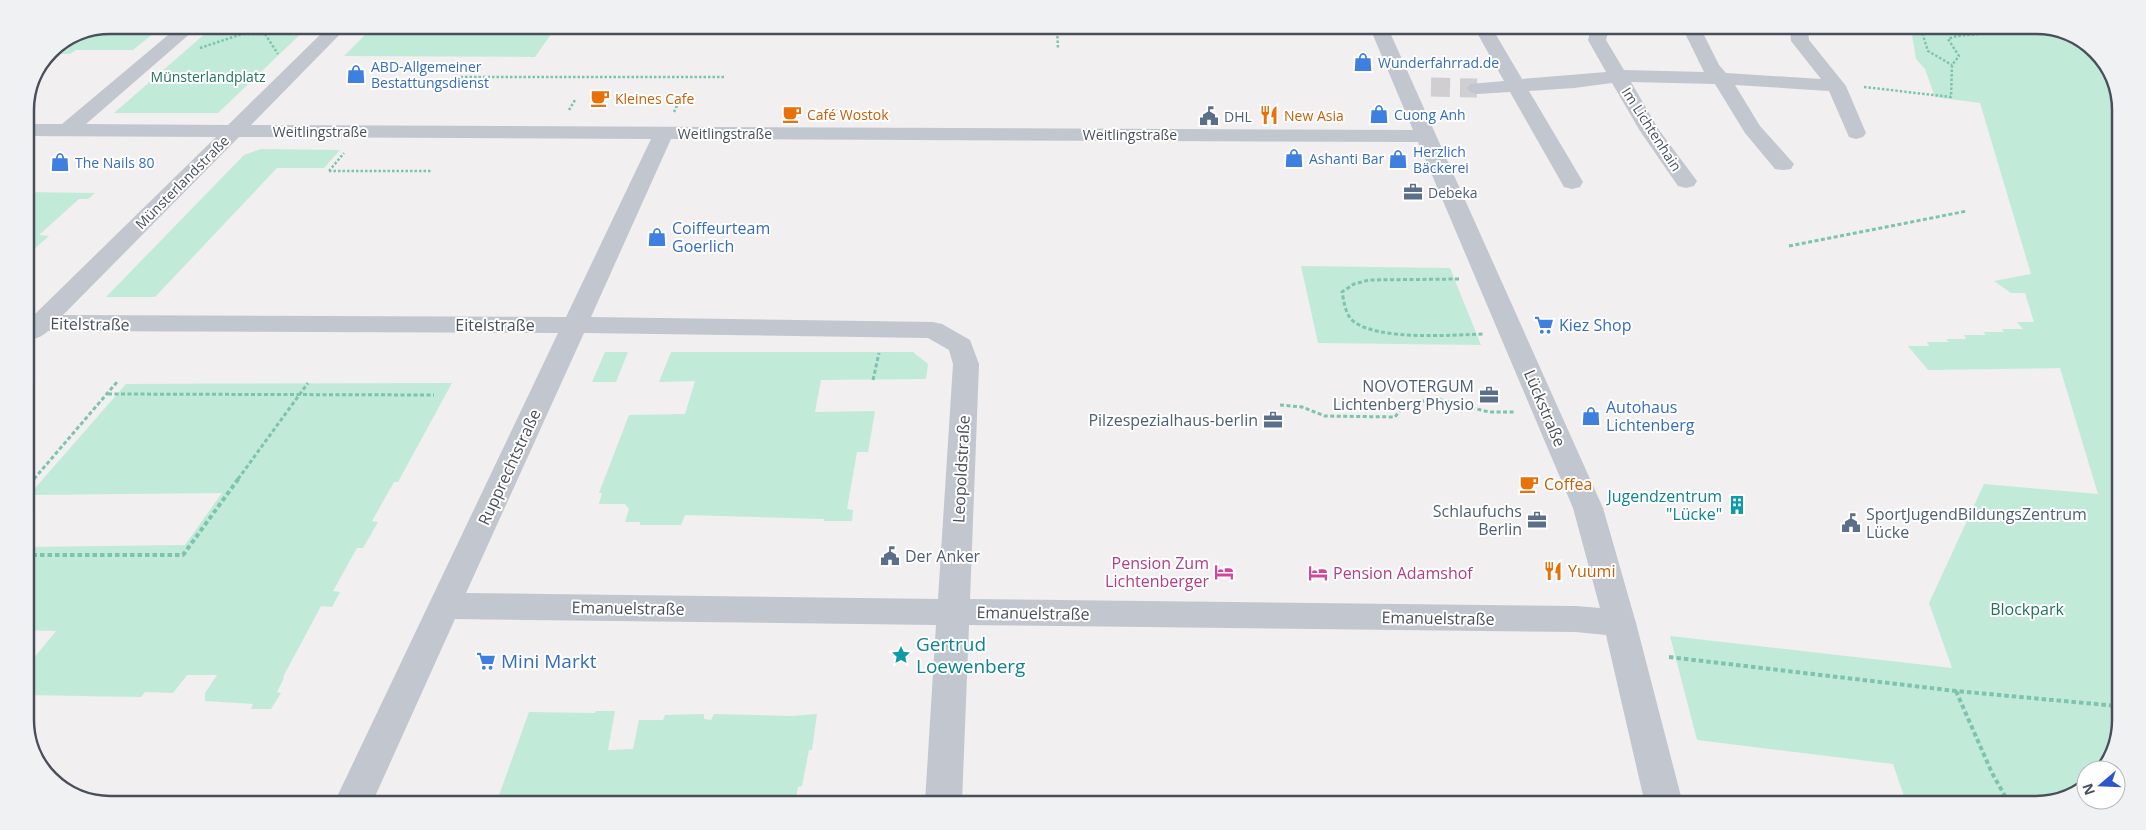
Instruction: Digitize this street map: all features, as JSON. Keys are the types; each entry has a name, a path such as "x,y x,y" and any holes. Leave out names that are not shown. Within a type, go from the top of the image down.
{"street":[{"path":"67,130 180,34"},
{"name":"Münsterlandstraße","path":"34,324 234,131 331,34"},
{"name":"Lückstraße","path":"1382,34 1588,508 1620,623 1662,796"},
{"path":"1487,34 1572,182"},
{"name":"Im Lichtenhain","path":"1598,34 1596,40 1650,131 1686,181"},
{"path":"1694,34 1711,68 1721,78 1752,129 1784,164"},
{"path":"1799,34 1800,41 1835,85 1856,134"},
{"name":"Im Lichtenhain","path":"1477,88 1518,87 1618,76 1721,78 1835,85"},
{"name":"Weitlingstraße","path":"34,130 1425,136"},
{"name":"Rupprechtstraße","path":"356,796 664,132"},
{"name":"Eitelstraße","path":"34,328 575,324 933,330 961,346"},
{"name":"Leopoldstraße","path":"944,796 966,364 961,346"},
{"name":"Emanuelstraße","path":"445,606 1576,619 1620,623"}],"path":[{"path":"195,50 242,34 265,34 280,58"},
{"path":"1057,34 1058,49"},
{"path":"1923,34 1928,51 1952,65"},
{"path":"1835,85 1951,97 1952,65 1959,56 1948,39 1956,34"},
{"path":"456,77 725,77"},
{"path":"689,82 691,77"},
{"path":"350,147 329,171 431,171"},
{"path":"1789,246 1967,211"},
{"path":"1461,279 1369,280 1354,284 1342,292 1345,307 1351,320 1366,329 1387,333 1483,334"},
{"path":"873,380 880,348"},
{"path":"34,478 117,382"},
{"path":"34,556 183,555 308,383"},
{"path":"108,394 434,395"},
{"path":"1280,405 1302,407 1325,416 1395,417 1406,402 1441,400 1489,412 1515,412"},
{"path":"1669,657 1956,691 2112,706"},
{"path":"1956,691 1992,773 2005,796"}],"green space":[{"path":"153,34 133,50 76,50 70,54 59,54 81,40 95,35"},
{"name":"Münsterlandplatz","path":"205,34 301,34 218,113 114,113"},
{"path":"366,34 551,34 535,57 344,56"},
{"name":"Blockpark","path":"1912,34 2051,35 2070,42 2090,56 2102,72 2111,95 2112,730 2108,745 2100,760 2076,760 2076,784 2051,795 1904,796 1893,764 1697,740 1670,636 1952,668 1929,603 1984,484 2098,494 2060,368 1928,370 1908,346 1929,346 1927,342 1949,342 1946,339 1966,339 1964,335 1986,335 1983,332 2004,332 2002,329 2023,329 2017,322 2034,322 2025,293 2011,293 1994,281 2031,274 1980,103 1935,97 1925,69 1916,59"},
{"path":"261,149 340,150 324,168 277,168 155,297 106,297 244,155"},
{"path":"34,192 95,193 88,199 79,199 39,235 49,236 34,249"},
{"path":"1301,266 1450,268 1481,345 1318,343"},
{"path":"605,352 628,352 616,382 592,382"},
{"path":"671,352 913,352 928,364 926,379 821,380 815,412 875,411 868,452 857,452 847,509 853,510 852,521 685,515 681,525 640,525 640,522 625,522 629,509 625,504 599,504 602,493 599,493 629,415 685,414 695,381 659,382"},
{"path":"452,383 398,482 394,482 372,521 378,522 363,548 357,548 333,591 340,592 332,607 321,606 283,677 277,692 281,693 271,709 251,709 253,704 205,701 205,693 217,675 187,675 173,693 145,692 141,697 34,695 34,658 56,631 34,630 34,547 185,545 222,493 34,495 34,489 126,384"},
{"path":"596,711 615,711 608,750 633,749 639,720 663,720 665,715 704,714 704,719 711,720 714,714 791,716 817,714 812,750 809,750 802,786 798,787 796,796 499,796 529,712 595,713"}],"tunnel":[{"path":"1431,87 1477,88"}],"place":[{"name":"Wunderfahrrad.de","path":"1363,62"},
{"name":"ABD-Allgemeiner Bestattungsdienst","path":"356,74"},
{"name":"Kleines Cafe","path":"600,98"},
{"name":"Café Wostok","path":"792,114"},
{"name":"Cuong Anh","path":"1379,114"},
{"name":"New Asia","path":"1269,115"},
{"name":"DHL","path":"1209,116"},
{"name":"Ashanti Bar","path":"1294,158"},
{"name":"Herzlich Bäckerei","path":"1398,159"},
{"name":"The Nails 80","path":"60,162"},
{"name":"Debeka","path":"1413,192"},
{"name":"Coiffeurteam Goerlich","path":"657,237"},
{"name":"Kiez Shop","path":"1544,325"},
{"name":"NOVOTERGUM Lichtenberg Physio","path":"1489,395"},
{"name":"Autohaus Lichtenberg","path":"1591,416"},
{"name":"Pilzespezialhaus-berlin","path":"1273,420"},
{"name":"Coffea","path":"1529,484"},
{"name":"Jugendzentrum \"Lücke\"","path":"1737,505"},
{"name":"Schlaufuchs Berlin","path":"1537,520"},
{"name":"SportJugendBildungsZentrum Lücke","path":"1851,523"},
{"name":"Der Anker","path":"890,556"},
{"name":"Yuumi","path":"1553,571"},
{"name":"Pension Zum Lichtenberger","path":"1224,572"},
{"name":"Pension Adamshof","path":"1318,573"},
{"name":"Gertrud Loewenberg","path":"901,655"},
{"name":"Mini Markt","path":"486,661"}]}
